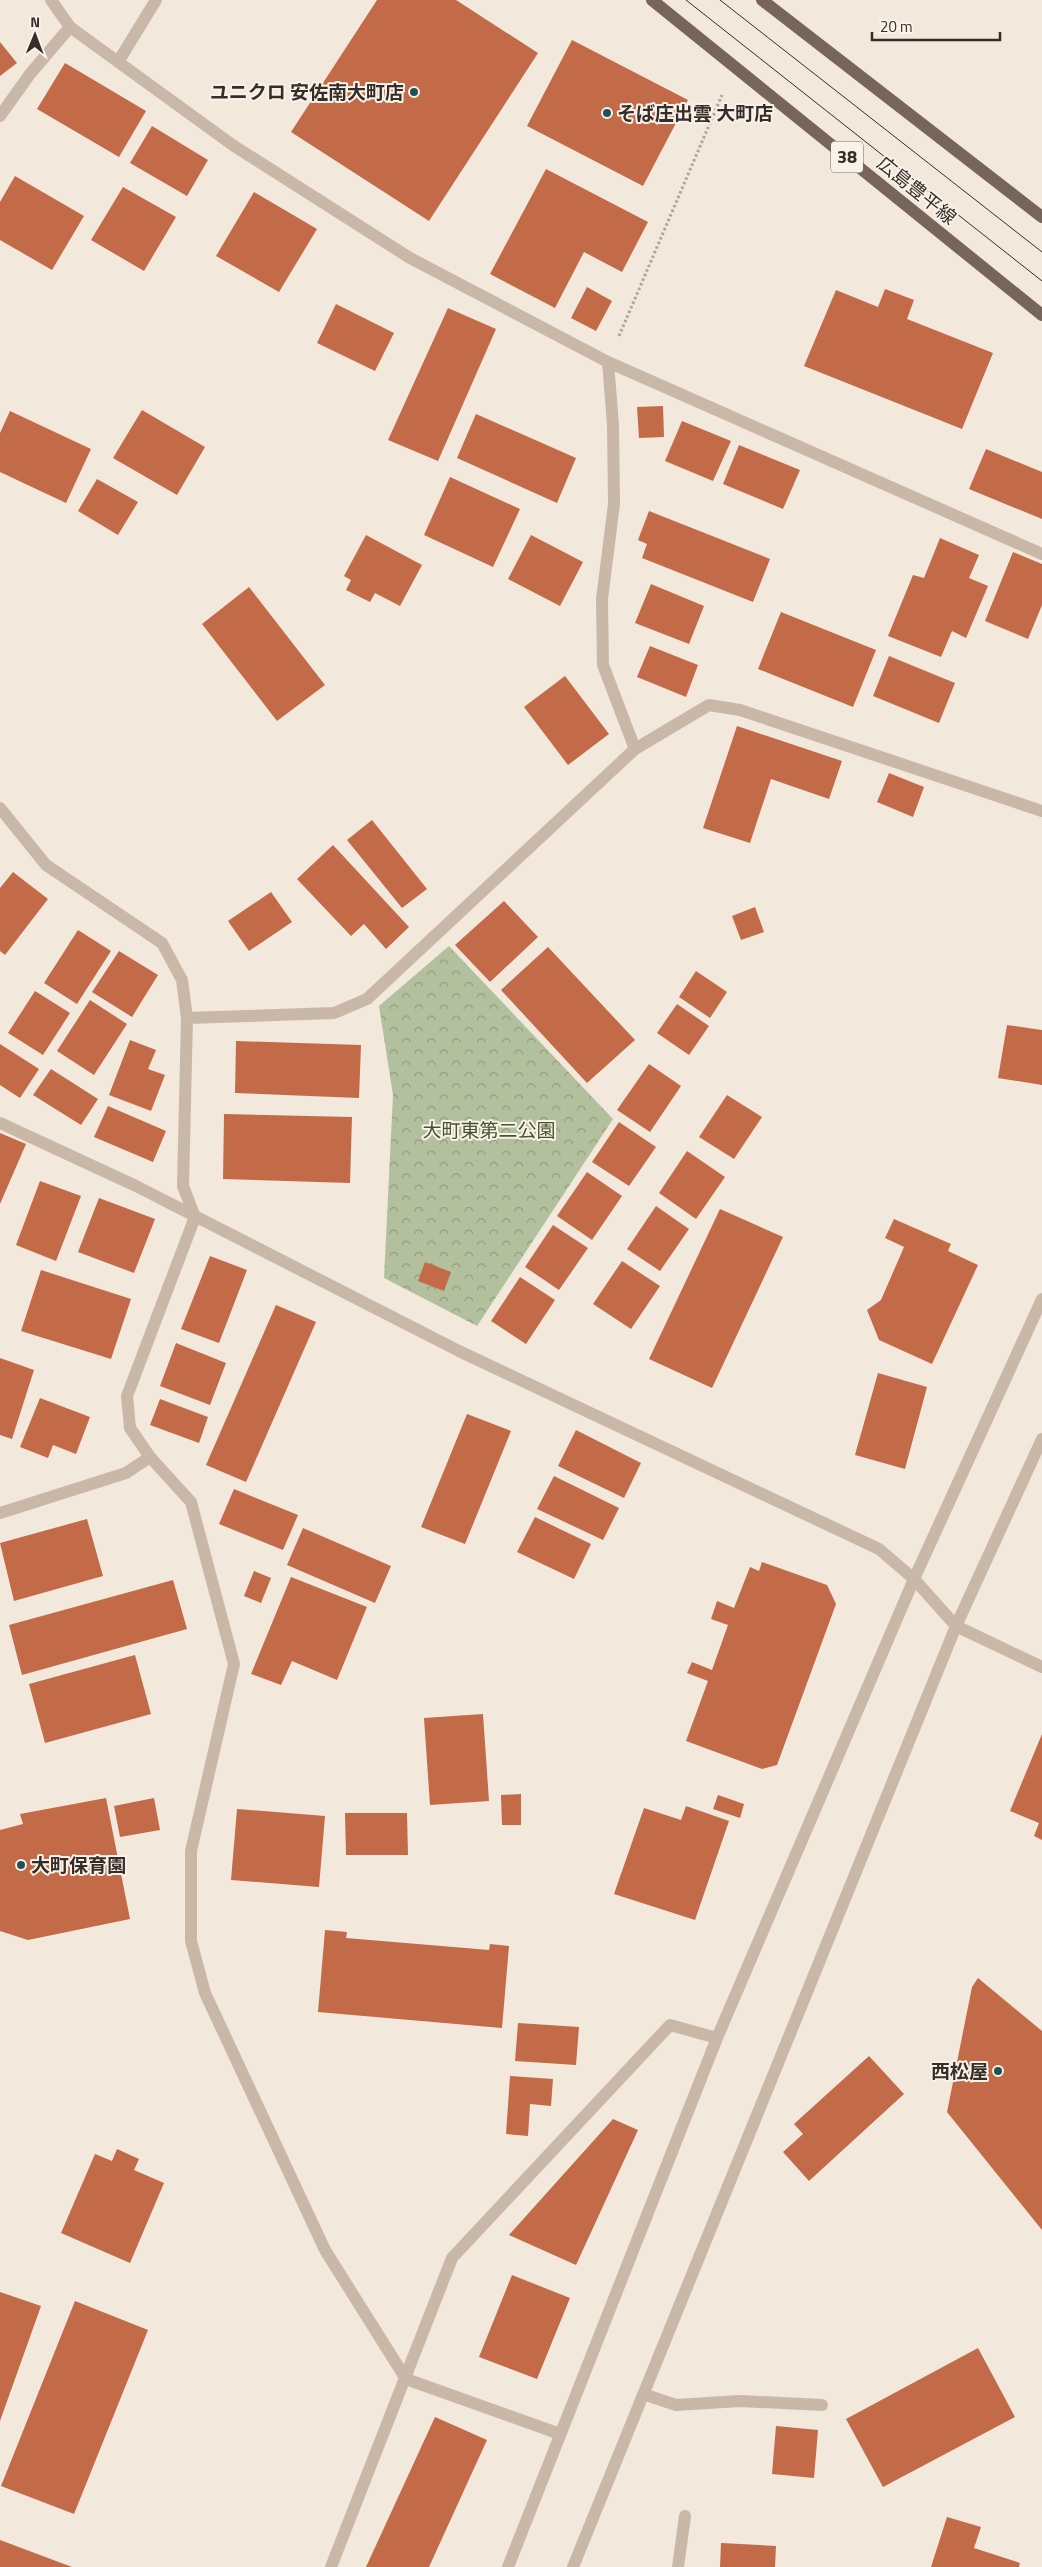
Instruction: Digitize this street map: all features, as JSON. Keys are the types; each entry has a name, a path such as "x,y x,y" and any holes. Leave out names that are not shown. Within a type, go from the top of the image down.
{"main road":[{"name":"広島豊平線","path":"652,0 1042,314"},
{"path":"762,0 1042,217"}],"street":[{"path":"51,0 70,27 234,146 410,258 608,362 1042,554"},
{"path":"118,62 156,0"},
{"path":"0,116 30,74 70,27"},
{"path":"608,362 613,425 614,504 602,599 603,666 635,750"},
{"path":"187,1018 334,1013 368,999 635,750 709,705 740,710 1042,811"},
{"path":"0,808 46,865 162,943 182,980 187,1018 183,1186 195,1217 127,1396 130,1428 150,1457 191,1502 234,1664 191,1851 190,1941 206,1993 325,2250 406,2379 560,2434"},
{"path":"0,1123 136,1186 459,1351 879,1549 914,1579 956,1626 1042,1667"},
{"path":"508,2567 717,2038 914,1579 1042,1299"},
{"path":"573,2567 956,1626 1042,1439"},
{"path":"0,1513 126,1473 150,1457"},
{"path":"331,2567 452,2258 670,2025 717,2038"},
{"path":"643,2394 676,2404 740,2401 822,2405"},
{"path":"678,2567 685,2516"}],"path":[{"path":"608,362 722,95"}],"green space":[{"name":"大町東第二公園","path":"449,946 613,1119 477,1326 384,1278 393,1095 379,1006"}],"building":[{"name":"ユニクロ 安佐南大町店","path":"377,0 456,0 538,53 429,221 291,132"},
{"name":"そば庄出雲 大町店","path":"572,40 688,100 643,186 527,126"},
{"path":"0,42 17,63 0,76"},
{"path":"65,63 146,111 119,157 37,109"},
{"path":"152,126 208,160 187,196 130,163"},
{"path":"546,169 648,222 622,272 584,252 555,308 490,274"},
{"path":"15,176 84,216 52,270 0,240 0,202"},
{"path":"123,187 176,217 144,271 91,240"},
{"path":"254,192 317,229 279,292 216,256"},
{"path":"587,287 612,301 596,331 571,318"},
{"path":"885,289 914,300 907,319 993,353 962,429 804,366 836,290 878,307"},
{"path":"336,304 394,333 375,371 317,343"},
{"path":"448,308 496,329 438,461 388,440"},
{"path":"663,406 664,437 639,438 637,407"},
{"path":"142,410 205,447 177,495 113,458"},
{"path":"10,411 91,449 66,503 0,472 0,433"},
{"path":"476,414 576,458 557,503 457,458"},
{"path":"682,421 731,441 713,481 665,461"},
{"path":"739,445 800,470 783,509 723,484"},
{"path":"986,449 1042,472 1042,519 969,489"},
{"path":"450,477 520,509 493,567 424,535"},
{"path":"97,479 138,502 118,535 78,511"},
{"path":"649,511 770,559 753,602 642,558 647,544 638,540"},
{"path":"366,535 422,565 400,606 375,593 370,602 346,590 351,580 344,576"},
{"path":"531,535 583,562 560,606 508,579"},
{"path":"940,538 979,555 969,578 988,586 966,638 952,631 941,657 888,636 913,575 924,578"},
{"path":"1013,552 1042,564 1042,605 1028,639 985,621"},
{"path":"651,584 704,606 689,644 635,623"},
{"path":"249,587 325,685 277,721 202,624"},
{"path":"781,612 876,650 853,707 758,669"},
{"path":"650,646 698,665 686,697 637,677"},
{"path":"889,656 955,683 939,723 873,696"},
{"path":"565,676 609,734 568,765 524,707"},
{"path":"737,726 842,761 829,799 771,779 750,843 703,828"},
{"path":"889,773 924,787 913,817 877,802"},
{"path":"372,820 427,889 402,908 347,840"},
{"path":"333,845 409,927 386,949 364,924 351,936 297,879"},
{"path":"13,872 48,899 5,955 0,951 0,888"},
{"path":"271,892 292,922 249,951 228,921"},
{"path":"504,901 538,937 490,982 455,945"},
{"path":"755,907 764,932 741,940 732,916"},
{"path":"78,930 111,951 77,1004 44,983"},
{"path":"548,947 635,1040 587,1083 501,990"},
{"path":"119,951 158,975 132,1017 92,992"},
{"path":"696,971 727,992 710,1018 679,997"},
{"path":"35,991 70,1013 43,1055 8,1033"},
{"path":"90,1000 127,1024 94,1075 57,1051"},
{"path":"677,1004 709,1026 689,1055 657,1033"},
{"path":"1007,1025 1042,1030 1042,1085 998,1078"},
{"path":"130,1040 156,1050 148,1069 165,1075 151,1111 109,1095"},
{"path":"236,1041 361,1045 359,1098 235,1093"},
{"path":"0,1044 39,1069 20,1098 0,1085"},
{"path":"649,1064 681,1086 650,1132 617,1110"},
{"path":"51,1069 98,1099 81,1125 33,1095"},
{"path":"727,1095 762,1117 734,1159 699,1137"},
{"path":"108,1106 166,1131 153,1162 94,1137"},
{"path":"224,1114 352,1117 350,1183 223,1179"},
{"path":"619,1122 656,1147 629,1186 592,1162"},
{"path":"0,1133 26,1144 0,1204"},
{"path":"687,1151 725,1177 696,1219 659,1193"},
{"path":"587,1172 622,1196 592,1240 557,1216"},
{"path":"40,1181 81,1196 56,1261 16,1245"},
{"path":"99,1198 155,1219 134,1273 78,1252"},
{"path":"656,1206 689,1229 660,1271 627,1249"},
{"path":"720,1209 783,1237 712,1388 649,1359"},
{"path":"894,1219 951,1244 948,1251 978,1265 932,1364 879,1340 867,1310 881,1300 904,1247 885,1238"},
{"path":"553,1225 588,1248 559,1290 525,1267"},
{"path":"210,1256 247,1270 219,1343 181,1329"},
{"path":"622,1261 660,1286 631,1329 593,1304"},
{"path":"425,1262 451,1272 444,1291 418,1281"},
{"path":"41,1270 131,1299 111,1359 21,1331"},
{"path":"520,1277 555,1300 526,1344 491,1321"},
{"path":"276,1305 316,1322 246,1482 206,1465"},
{"path":"176,1343 226,1363 210,1405 160,1386"},
{"path":"0,1358 34,1370 12,1439 0,1435"},
{"path":"878,1373 927,1387 905,1469 855,1455"},
{"path":"40,1398 90,1417 76,1454 53,1445 48,1458 20,1447"},
{"path":"160,1399 208,1417 199,1443 150,1425"},
{"path":"467,1414 511,1431 465,1544 421,1527"},
{"path":"576,1430 641,1463 624,1498 558,1466"},
{"path":"554,1476 619,1508 603,1540 537,1509"},
{"path":"234,1489 298,1515 283,1550 219,1524"},
{"path":"535,1517 591,1544 574,1579 517,1552"},
{"path":"87,1519 103,1576 14,1601 0,1543"},
{"path":"303,1528 391,1566 375,1603 287,1565"},
{"path":"762,1562 827,1585 836,1604 777,1765 762,1769 686,1741 708,1681 687,1673 692,1662 712,1670 728,1625 711,1619 717,1601 734,1608 750,1567 759,1571"},
{"path":"254,1571 271,1578 261,1603 244,1596"},
{"path":"291,1577 367,1607 337,1680 292,1661 281,1685 251,1674"},
{"path":"173,1580 187,1629 22,1675 9,1625"},
{"path":"135,1655 151,1714 45,1743 29,1684"},
{"path":"483,1714 489,1801 430,1805 424,1718"},
{"path":"1042,1734 1042,1840 1034,1836 1039,1823 1010,1811"},
{"path":"521,1794 521,1825 502,1825 501,1795"},
{"path":"718,1795 744,1804 740,1818 713,1809"},
{"path":"106,1798 130,1919 28,1940 0,1931 0,1830 23,1824 20,1814"},
{"path":"154,1798 160,1830 120,1837 114,1806"},
{"path":"686,1806 729,1821 695,1920 614,1894 644,1808 681,1820"},
{"path":"237,1809 325,1816 319,1887 231,1880"},
{"path":"345,1813 407,1813 408,1855 346,1855"},
{"path":"325,1930 347,1932 346,1938 489,1950 490,1944 509,1946 502,2028 318,2012"},
{"name":"西松屋","path":"978,1978 1042,2031 1042,2230 947,2112 972,1987"},
{"path":"518,2023 579,2027 576,2065 515,2061"},
{"path":"869,2056 904,2094 809,2181 783,2152 803,2134 794,2124"},
{"path":"510,2076 553,2079 551,2106 530,2104 528,2136 506,2134"},
{"path":"613,2119 638,2130 576,2265 509,2235"},
{"path":"117,2149 139,2159 134,2170 164,2183 130,2263 61,2233 95,2154 112,2161"},
{"path":"512,2275 570,2298 537,2379 479,2357"},
{"path":"0,2292 41,2306 0,2421"},
{"path":"75,2301 148,2330 74,2514 1,2486"},
{"path":"978,2348 1015,2417 883,2487 846,2419"},
{"path":"435,2417 487,2440 429,2567 366,2567"},
{"path":"776,2426 818,2430 814,2478 772,2474"},
{"path":"947,2517 981,2527 974,2548 1020,2563 1019,2567 931,2567"},
{"path":"0,2540 72,2567 0,2567"},
{"path":"721,2543 776,2546 775,2567 720,2567"}],"tram line":[{"path":"686,0 1042,281"},
{"path":"720,0 1042,252"}],"place":[{"name":"ユニクロ 安佐南大町店","path":"414,92"},
{"name":"そば庄出雲 大町店","path":"607,113"},
{"name":"大町保育園","path":"21,1865"},
{"name":"西松屋","path":"998,2071"}]}
